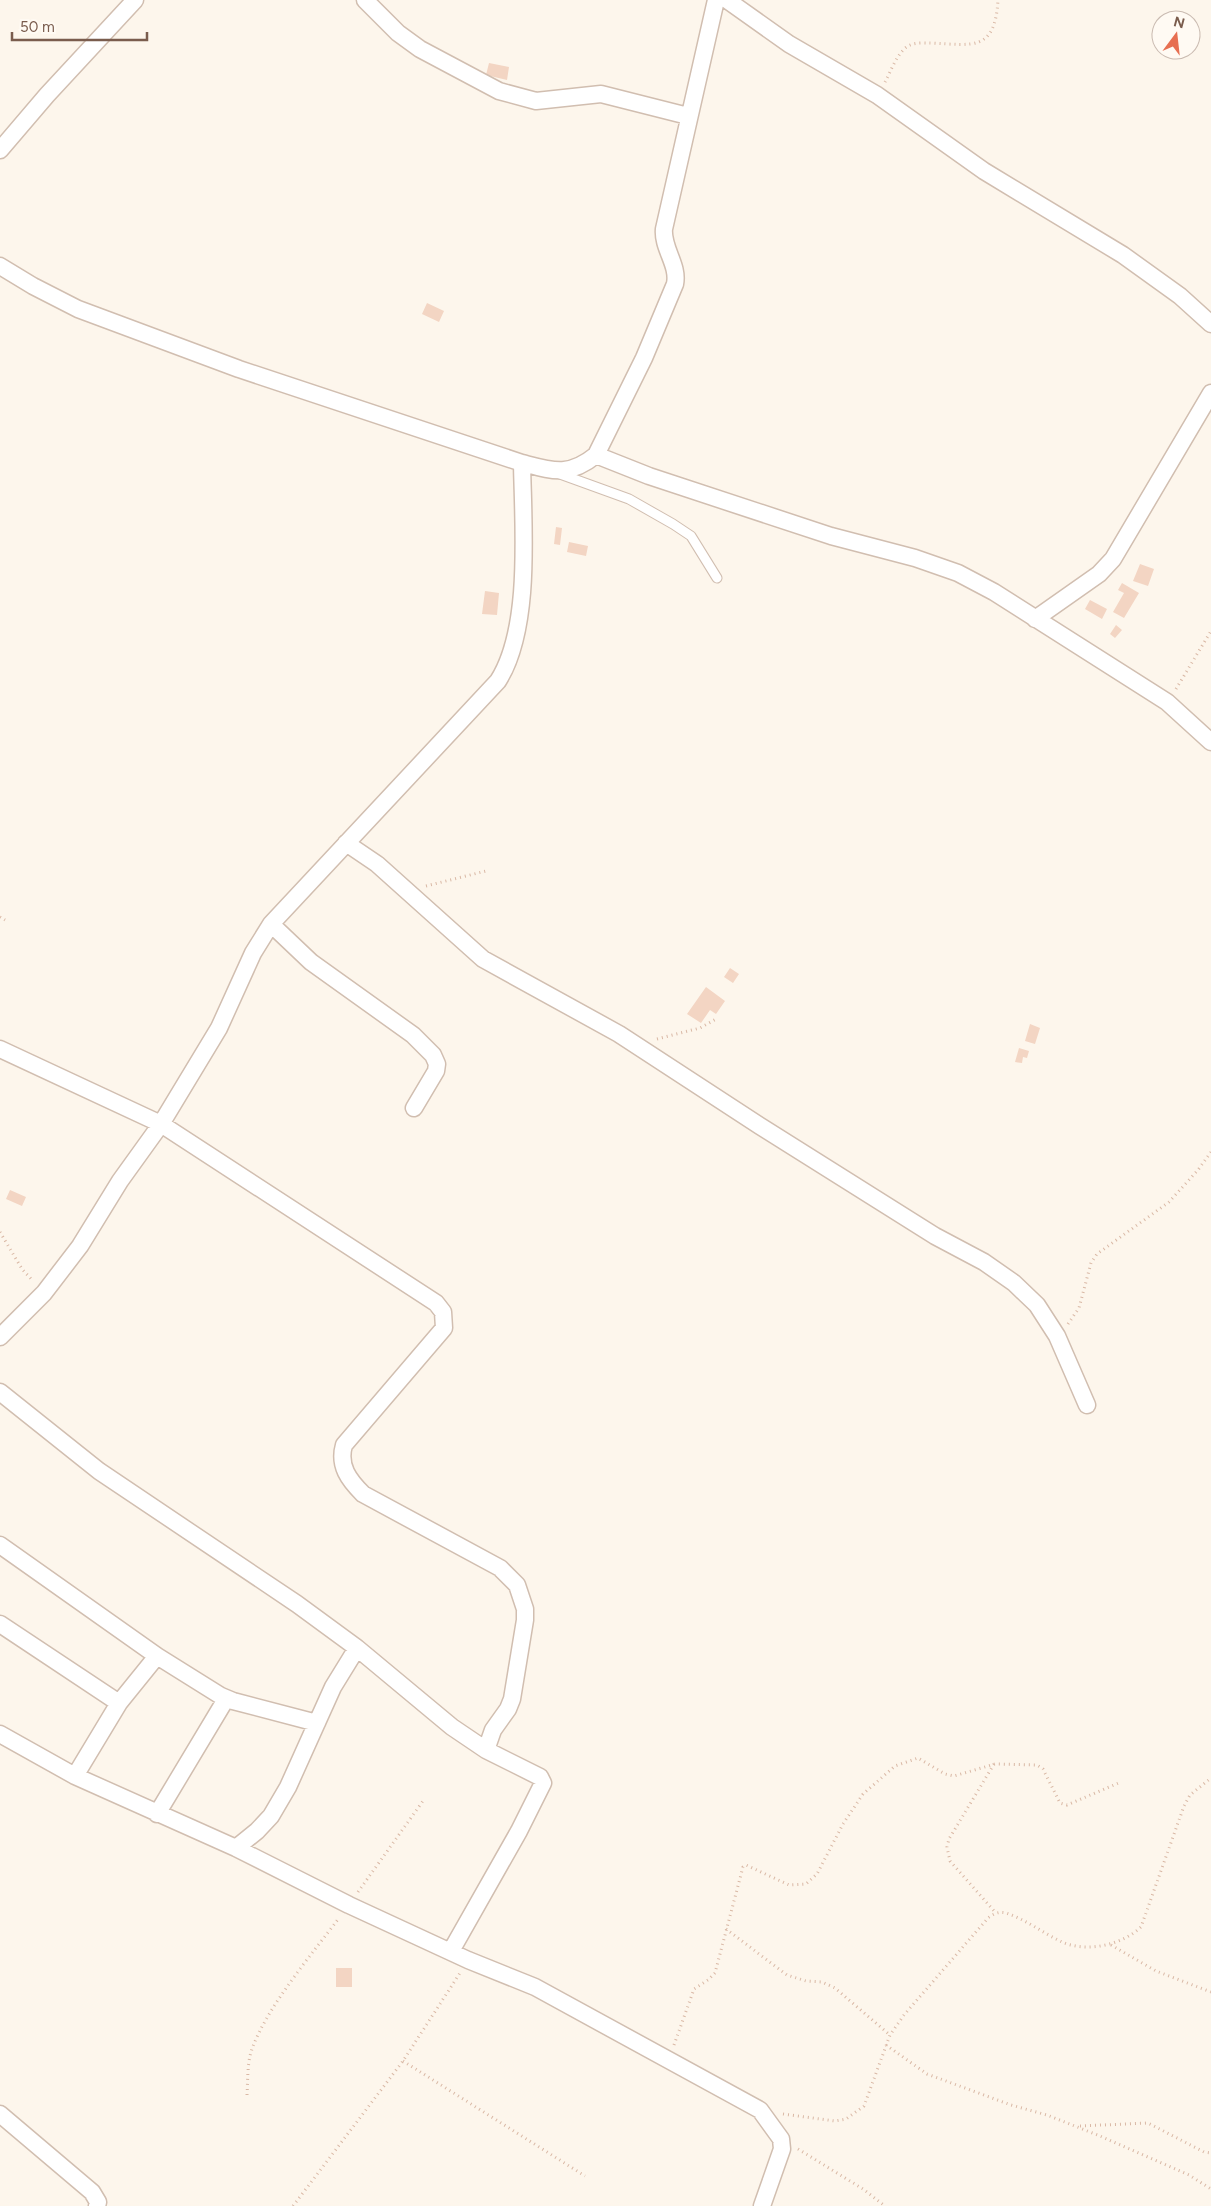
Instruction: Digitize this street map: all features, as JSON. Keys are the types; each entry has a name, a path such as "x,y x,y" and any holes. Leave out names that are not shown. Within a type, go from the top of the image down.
{"street":[{"path":"0,150 47,95 135,0"},
{"path":"365,0 398,33 420,49 499,91 536,101 601,94 688,116"},
{"path":"0,266 33,286 78,309 239,369 522,463 554,472 577,468 596,455 644,358 675,284 675,274 663,233 688,116 705,53 716,0"},
{"path":"727,0 789,44 877,95 984,171 1123,255 1180,296 1211,324"},
{"path":"1035,619 1098,574 1113,559 1211,393"},
{"path":"596,455 649,476 831,536 915,558 958,573 994,592 1168,702 1211,742"},
{"path":"3,1329 44,1293 80,1246 120,1181 161,1124 219,1028 253,953 270,924 498,681 513,649 521,595 524,546 522,463"},
{"path":"346,843 376,864 482,959 634,1044 829,1170 935,1236 984,1262 1014,1283 1037,1305 1057,1336 1087,1405"},
{"path":"270,924 311,962 413,1035 433,1055 436,1071 414,1108"},
{"path":"0,1049 161,1124 436,1303 443,1312 444,1328 344,1445 342,1460 349,1479 362,1494 500,1568 518,1586 525,1609 514,1692 508,1709 493,1730 486,1750"},
{"path":"0,1392 99,1471 297,1604 357,1648 452,1727 486,1750 537,1774 543,1783 507,1854 451,1951"},
{"path":"0,1545 157,1656 226,1699 317,1723"},
{"path":"0,1624 119,1703"},
{"path":"236,1848 257,1831 271,1816 288,1786 333,1687 357,1648"},
{"path":"75,1776 119,1703 157,1656"},
{"path":"157,1814 226,1699"},
{"path":"0,1734 75,1776 236,1848 348,1905 468,1960 534,1987 760,2110 781,2139 782,2149 762,2206"},
{"path":"0,2114 92,2192 98,2202 97,2206"}],"lane":[{"path":"554,472 629,499 673,524 691,536 717,578"}],"path":[{"path":"877,95 902,51 909,46 922,43 973,45 984,39 992,30 996,19 998,0"},
{"path":"1168,702 1211,631"},
{"path":"406,892 486,871"},
{"path":"0,917 5,920"},
{"path":"634,1044 700,1028 718,1018"},
{"path":"1057,1336 1079,1308 1092,1263 1097,1254 1169,1202 1198,1170 1211,1152"},
{"path":"0,1232 22,1269 44,1293"},
{"path":"660,2057 670,2050 677,2040 694,1989 715,1973 744,1866 789,1885 806,1884 817,1874 843,1824 864,1794 895,1766 918,1758 945,1774 954,1776 995,1764 1037,1765 1043,1769 1060,1802 1067,1805 1121,1782"},
{"path":"995,1764 949,1839 947,1847 950,1861 996,1913"},
{"path":"760,2110 835,2121 846,2119 864,2106 890,2035 904,2015 988,1918 996,1913 1005,1913 1064,1943 1078,1945 1111,1944 1132,1936 1141,1927 1184,1806 1190,1795 1211,1778"},
{"path":"248,2095 248,2066 252,2050 258,2035 276,2004 423,1802"},
{"path":"726,1929 787,1975 806,1981 822,1982 835,1988 890,2035"},
{"path":"1111,1944 1156,1971 1211,1992"},
{"path":"293,2206 403,2061 468,1960"},
{"path":"886,2045 927,2074 979,2094 1077,2126 1189,2175 1211,2189"},
{"path":"403,2061 585,2176"},
{"path":"1077,2126 1148,2123 1204,2152 1211,2153"},
{"path":"781,2139 863,2189 885,2206"}],"building":[{"path":"489,63 509,67 507,80 486,75"},
{"path":"427,303 444,311 439,322 422,314"},
{"path":"556,527 562,528 560,545 554,544"},
{"path":"569,542 588,546 586,556 567,552"},
{"path":"1140,564 1154,569 1148,586 1133,581"},
{"path":"1122,583 1139,593 1124,618 1113,612 1124,593 1118,590"},
{"path":"485,591 499,593 497,615 482,614"},
{"path":"1090,600 1107,609 1102,619 1085,609"},
{"path":"1116,625 1122,630 1115,638 1110,634"},
{"path":"730,968 739,974 733,983 724,977"},
{"path":"706,987 725,1001 716,1014 710,1010 701,1023 687,1014"},
{"path":"1030,1024 1040,1028 1035,1044 1025,1041"},
{"path":"1019,1048 1029,1051 1027,1058 1023,1057 1022,1063 1015,1062"},
{"path":"10,1190 26,1197 22,1206 6,1199"},
{"path":"336,1968 352,1968 352,1987 336,1987"}]}
